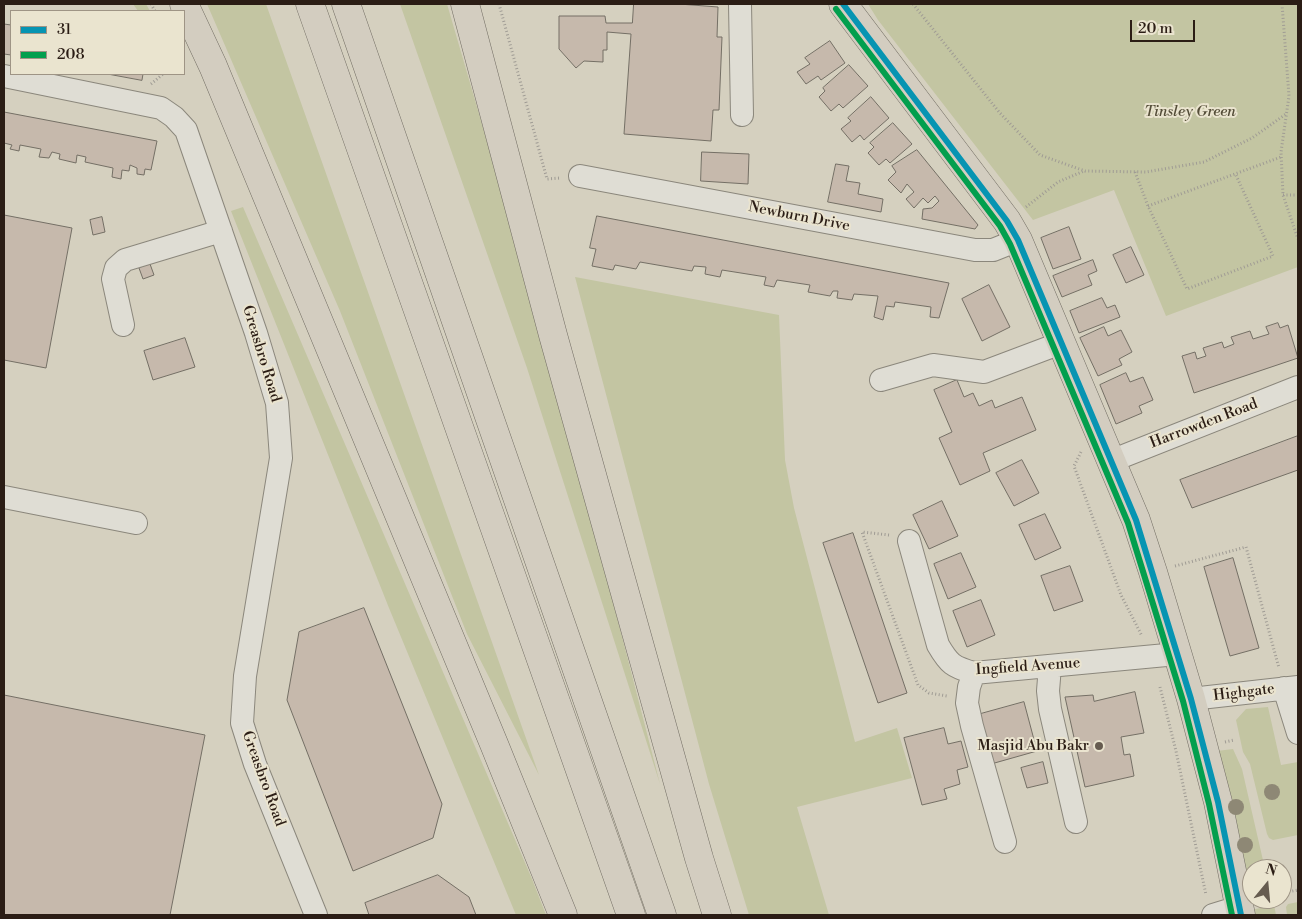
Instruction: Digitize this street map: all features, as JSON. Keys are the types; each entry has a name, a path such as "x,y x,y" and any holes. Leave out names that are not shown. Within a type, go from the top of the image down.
{"main road":[{"path":"184,4 216,75 475,698 563,915"},
{"path":"310,4 631,915"},
{"path":"346,4 662,915"},
{"path":"466,4 552,335 699,858 717,915"},
{"path":"843,4 1013,230 1136,520 1191,699 1218,802 1240,911"}],"street":[{"path":"740,4 742,115"},
{"name":"Greasbro Road","path":"4,76 161,108 174,117 186,130 256,333 277,403 281,458 245,676 242,724 255,764 316,915"},
{"name":"Newburn Drive","path":"580,176 975,250 993,250 1013,230"},
{"path":"123,324 113,280 116,268 125,260 221,231"},
{"path":"881,380 933,364 984,372 1061,343"},
{"name":"Harrowden Road","path":"1111,461 1298,387"},
{"path":"4,497 136,523"},
{"name":"Ingfield Avenue","path":"909,541 938,644 946,658 971,683 1050,666 1178,654"},
{"path":"1050,666 1048,691 1050,709 1076,822"},
{"path":"971,683 967,702 972,726 1005,842"},
{"path":"1291,688 1298,733"},
{"name":"Highgate","path":"1191,699 1291,688"},
{"path":"1213,915 1240,911"}],"path":[{"path":"499,4 547,179 580,176"},
{"path":"913,4 999,112 1040,155 1085,171 1146,172 1204,162 1252,138 1286,114"},
{"path":"1282,4 1289,96 1281,156 1283,195 1298,240"},
{"path":"1148,206 1281,156"},
{"path":"1013,230 1058,182 1085,171"},
{"path":"1135,172 1148,206 1187,289 1273,256 1235,174"},
{"path":"1283,195 1298,195"},
{"path":"909,541 894,536 862,532 918,685 929,693 945,696 971,683"},
{"path":"1153,572 1246,547 1291,688"}],"green space":[{"path":"133,4 146,4 149,10 137,10"},
{"path":"207,4 266,4 539,775 467,634 340,311"},
{"path":"400,4 447,4 551,361 660,784 527,368"},
{"name":"Tinsley Green","path":"868,4 1298,4 1298,267 1166,316 1114,190 1033,220 878,20"},
{"path":"243,207 546,915 516,915 389,608 231,211"},
{"path":"575,277 779,315 785,460 794,508 855,742 897,728 912,778 797,807 829,915 749,915 709,784"},
{"path":"1268,707 1281,765 1298,762 1298,835 1273,840 1267,834 1250,764 1243,752 1236,720 1246,709"},
{"path":"1233,749 1242,769 1263,859 1242,859 1242,868 1217,751"},
{"path":"1298,902 1298,915 1287,915 1286,909 1292,909 1292,903"},
{"path":"1275,909 1276,915 1252,915 1251,910"}],"building":[{"path":"634,4 679,4 718,7 717,37 722,37 719,110 713,110 711,141 624,134 631,34 607,32 607,50 603,50 603,62 584,61 576,68 559,49 559,16 605,16 606,23 632,23"},
{"path":"4,24 10,25 10,55 4,54"},
{"path":"830,41 845,63 821,80 818,76 806,84 797,72 810,64 805,58"},
{"path":"849,65 868,86 843,108 839,104 831,111 819,97 825,91 823,88"},
{"path":"114,75 143,75 142,80"},
{"path":"871,97 889,118 864,140 860,135 852,142 841,129 851,121 848,118"},
{"path":"4,112 157,141 151,170 145,169 144,175 137,174 137,168 130,165 129,171 122,170 121,179 112,177 113,168 85,162 86,157 77,155 76,163 59,159 60,154 52,152 49,158 39,157 41,149 20,145 19,151 10,149 12,145 4,143"},
{"path":"893,123 912,144 890,163 886,159 879,165 868,153 874,147 870,143"},
{"path":"917,150 978,225 975,229 922,219 923,209 932,208 939,201 935,196 928,203 923,198 914,208 906,199 914,192 907,184 901,193 888,180 896,172 892,166"},
{"path":"702,152 749,154 748,184 701,181"},
{"path":"836,164 849,166 846,181 860,183 858,194 883,199 881,212 828,202"},
{"path":"4,215 72,228 46,368 4,360"},
{"path":"597,216 949,283 939,318 930,317 931,307 895,302 894,307 886,306 883,320 874,317 878,296 854,294 852,300 837,298 838,291 833,291 830,296 808,292 810,285 777,280 774,287 764,285 766,277 722,270 720,277 705,274 706,267 694,266 692,271 640,262 636,269 615,265 613,270 592,266 596,249 590,248"},
{"path":"102,217 105,232 93,235 90,220"},
{"path":"1069,227 1081,259 1053,269 1041,238"},
{"path":"1131,247 1144,275 1126,283 1113,255"},
{"path":"1093,260 1097,271 1088,275 1092,285 1062,297 1053,276"},
{"path":"150,264 154,275 143,279 139,268"},
{"path":"989,285 1010,327 982,341 962,299"},
{"path":"1102,298 1107,308 1115,305 1120,317 1079,333 1070,311"},
{"path":"1278,323 1280,328 1288,325 1298,358 1194,393 1182,356 1195,352 1197,359 1206,356 1203,348 1222,342 1224,348 1234,344 1231,337 1250,331 1253,339 1269,334 1266,327"},
{"path":"1104,327 1108,336 1121,330 1132,352 1119,359 1122,365 1098,376 1080,338"},
{"path":"185,338 195,367 153,380 144,351"},
{"path":"1126,373 1130,382 1143,377 1153,400 1139,406 1142,413 1116,424 1100,385"},
{"path":"957,380 964,397 973,393 979,406 992,400 995,408 1022,397 1036,430 983,453 990,471 960,485 939,438 952,432 934,390"},
{"path":"1298,436 1298,470 1192,508 1180,480"},
{"path":"1022,460 1039,493 1014,506 996,473"},
{"path":"942,501 958,536 929,549 913,515"},
{"path":"1045,514 1061,548 1035,560 1019,525"},
{"path":"853,533 907,693 878,703 823,543"},
{"path":"961,553 976,587 948,599 934,564"},
{"path":"1233,558 1259,648 1230,656 1204,567"},
{"path":"1070,566 1083,601 1054,611 1041,576"},
{"path":"981,600 995,635 967,647 953,611"},
{"path":"364,608 442,804 433,838 353,871 287,700 299,632"},
{"name":"Masjid Abu Bakr","path":"1135,692 1144,733 1121,737 1124,755 1130,754 1134,776 1085,787 1065,697 1093,695 1094,701"},
{"path":"4,695 205,735 170,915 4,915"},
{"path":"1024,702 1037,751 991,764 977,715"},
{"path":"944,728 948,744 961,741 968,767 957,770 960,784 944,789 947,799 922,805 904,738"},
{"path":"1043,762 1048,783 1027,788 1021,768"},
{"path":"438,875 469,897 476,915 369,915 365,903"}],"transit line":[{"name":"31","path":"843,4 1007,221 1018,240 1136,520 1191,699 1218,802 1241,915"},
{"name":"208","path":"836,9 1000,226 1010,244 1128,523 1183,701 1209,804 1232,915"}],"place":[{"name":"Masjid Abu Bakr","path":"1099,746"}]}
